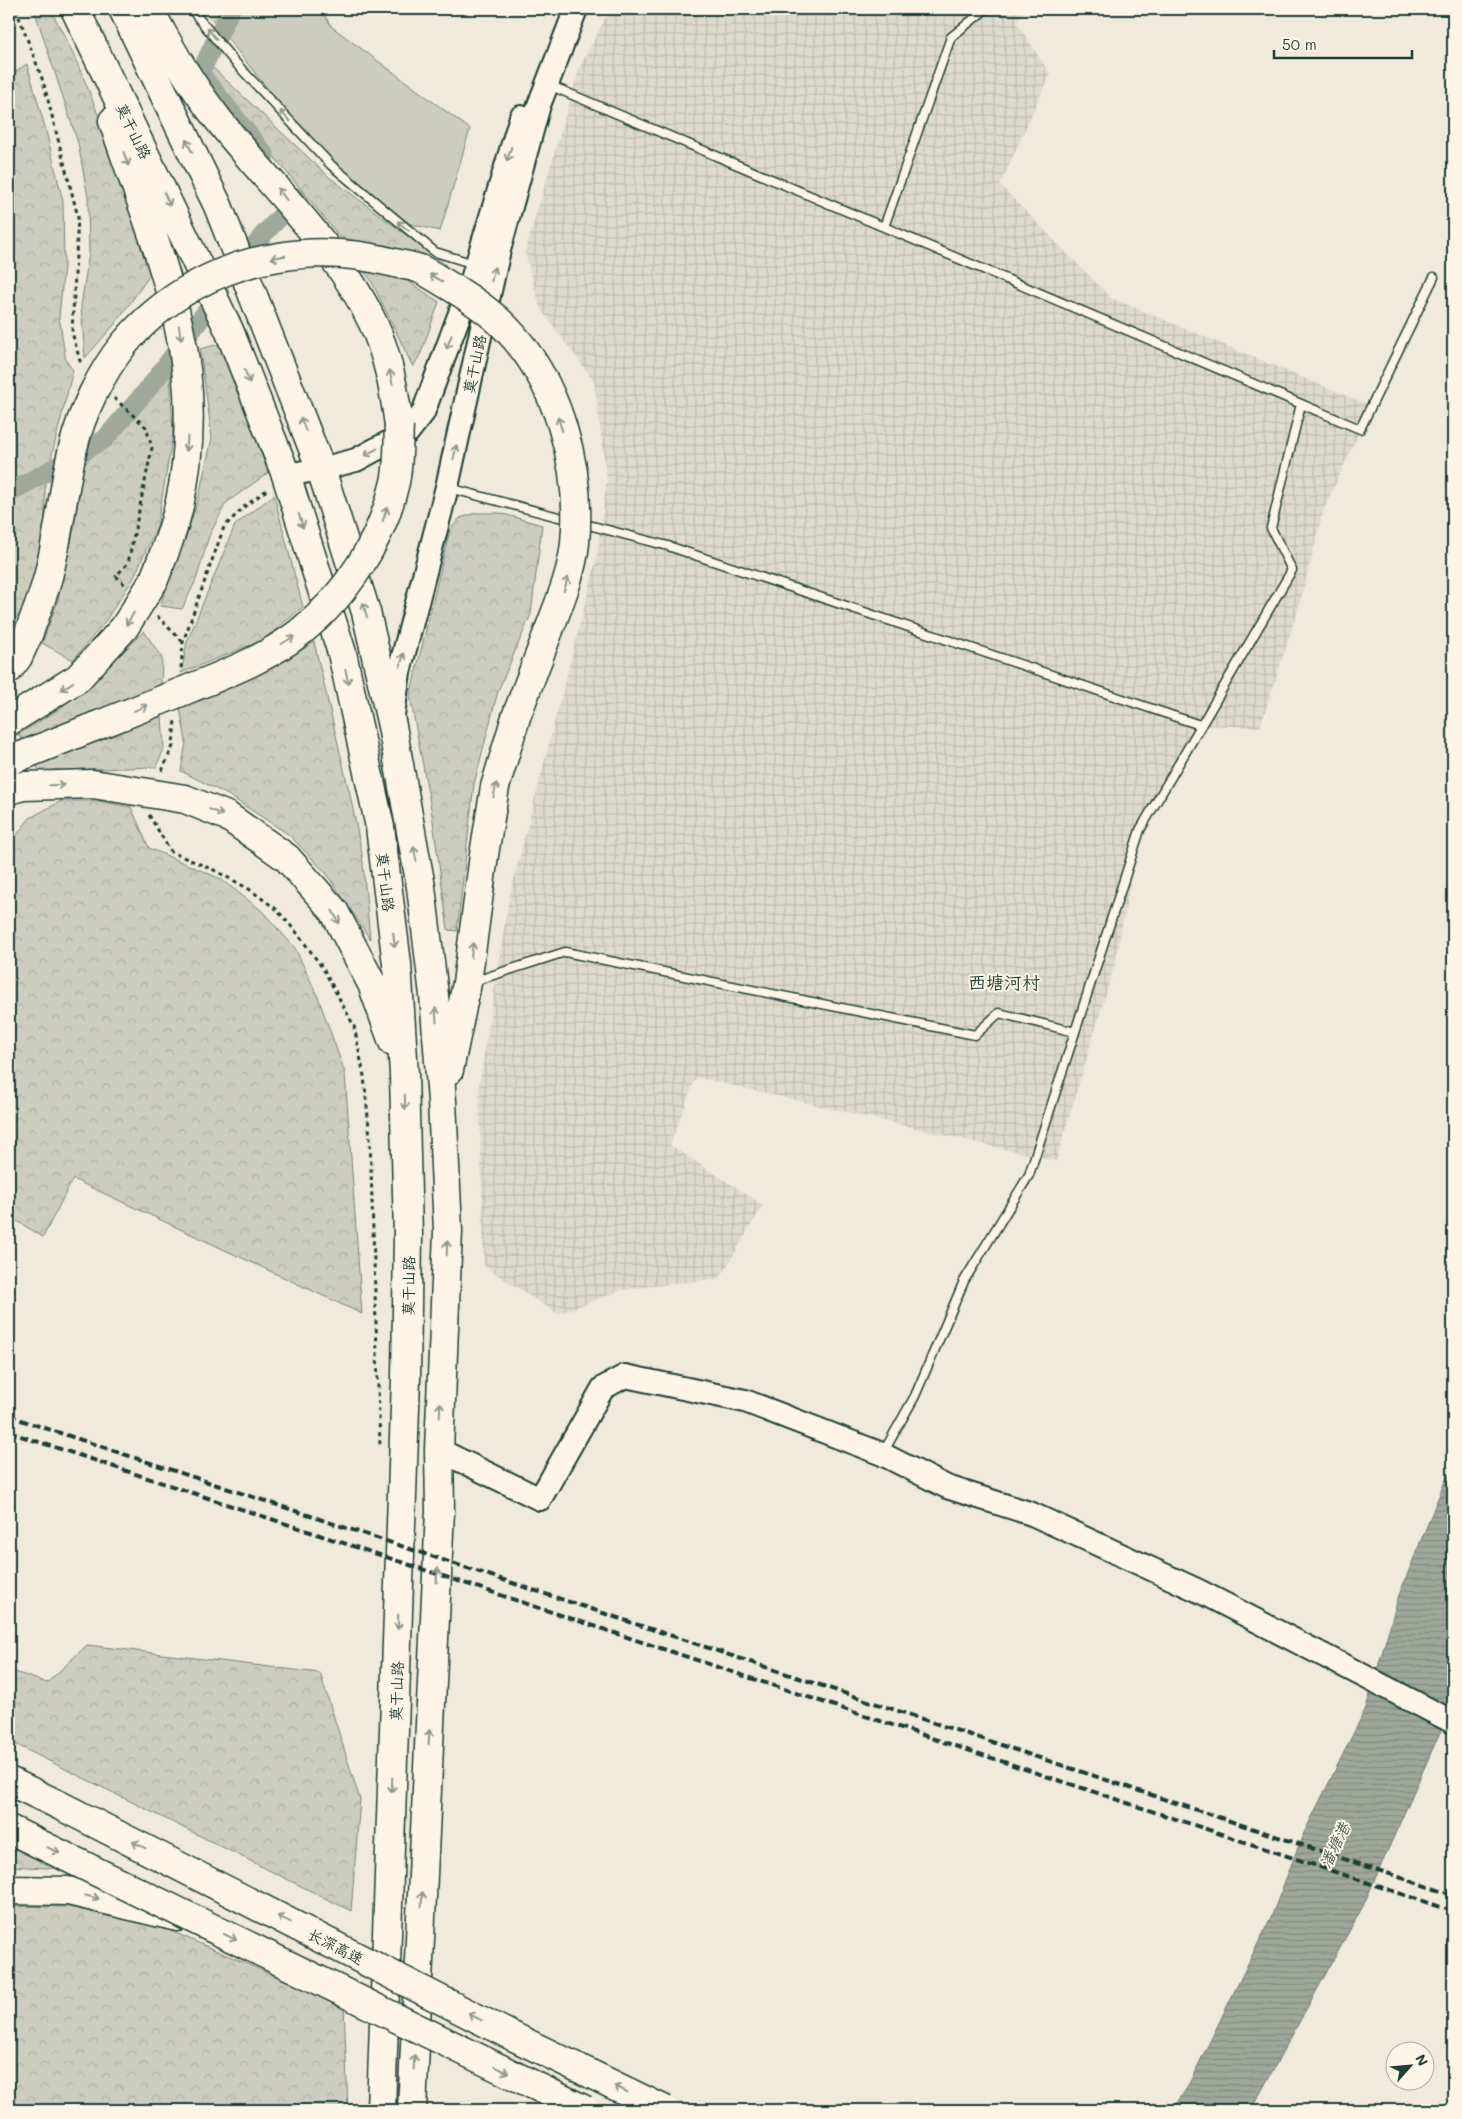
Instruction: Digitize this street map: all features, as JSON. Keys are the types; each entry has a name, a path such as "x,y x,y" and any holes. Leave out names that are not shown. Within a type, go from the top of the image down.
{"highway":[{"name":"莫干山路","path":"123,9 218,206 321,469 366,612 392,726 422,887 434,995 442,1101 448,1231 439,1450 440,1511 412,2110"},
{"path":"9,761 236,669 269,652 299,633 337,599 367,555 384,520 396,481 399,425 391,373 373,323 348,278 277,188 217,118 177,62 149,9"},
{"name":"莫干山路","path":"76,11 229,330 286,475 342,653 380,827 396,964 404,1074 408,1235 406,1378 381,2110"},
{"path":"9,722 78,678 124,628 153,582 167,546 179,505 187,445 188,396 180,329 164,269 76,11"},
{"path":"9,668 18,657 28,635 46,583 73,446 94,392 124,344 157,310 192,286 225,271 259,260 305,252 365,255 420,269 476,302 504,327 530,359 550,397 562,427 571,467 576,509 574,545 566,583 516,717 495,786 467,984 442,1101"},
{"path":"9,790 23,786 93,784 185,799 227,816 287,858 334,911 372,984 404,1074"},
{"path":"9,1775 61,1806"},
{"name":"长深高速","path":"9,1781 506,2033 664,2110"},
{"path":"9,1829 584,2110"},
{"path":"9,1890 68,1892 203,1923"}],"main road":[{"name":"莫干山路","path":"286,475 356,460 408,432 423,413 476,264 523,109 560,9"},
{"name":"莫干山路","path":"392,726 399,672 447,487 499,250 539,105 576,9"},
{"path":"439,1450 540,1499 602,1388 625,1376 745,1402 882,1454 947,1488 1032,1514 1050,1522 1199,1591 1444,1717"}],"lane":[{"path":"191,9 233,60 331,166 435,252 476,264"},
{"path":"884,227 951,37 986,9"},
{"path":"547,84 1360,429 1434,277"},
{"path":"882,1454 914,1396 964,1281 1030,1176 1140,830 1292,570 1271,528 1301,404"},
{"path":"447,487 668,546 1200,725"},
{"path":"467,984 565,952 975,1035 999,1013 1075,1032"}],"path":[{"path":"16,9 43,81 78,217 72,332 80,361 86,367"},
{"path":"109,394 146,427"},
{"path":"180,670 183,642 224,527 244,507 286,475"},
{"path":"162,772 172,746 176,718"},
{"path":"149,814 171,852 214,870 249,889 276,909 298,934 324,970 354,1026 364,1076 370,1138 380,1448"}],"shaded area":[{"path":"610,9 1024,9 1017,23 1050,74 1000,185 1111,298 1371,406 1324,509 1297,613 1260,727 1200,725 1140,830 1115,963 1056,1161 696,1077 670,1145 763,1205 720,1278 622,1290 558,1314 484,1266 479,1086 509,898 596,562 607,479 594,381 540,308 525,252 580,67"}],"green space":[{"path":"34,9 50,9 81,73 107,139 150,275 115,324 85,358 81,306 89,253 88,197 78,143"},
{"path":"204,9 320,9 332,27 470,129 440,231 410,224 323,158"},
{"path":"27,64 63,201 64,266 59,317 66,361 73,370 49,466 9,481 9,76"},
{"path":"210,65 329,177 446,265 340,237 206,74"},
{"path":"361,268 405,279 439,302 421,353 413,367 371,280"},
{"path":"223,343 268,473 226,503 209,536 196,580 182,609 160,606 197,504 212,438 200,349"},
{"path":"170,373 173,434 157,526 133,579 104,623 73,660 42,643 58,600 74,528 83,466"},
{"path":"45,482 45,546 35,597 9,626 9,499"},
{"path":"274,495 303,607 263,640 181,673 187,642 235,525"},
{"path":"476,513 500,513 542,525 531,614 498,691 474,784 457,931 448,930 432,814 410,696 450,530 460,518"},
{"path":"144,631 162,658 161,685 28,743 17,735 58,710 109,666"},
{"path":"314,642 362,854 370,939 326,873 288,834 228,795 181,771 186,742 180,707 255,677"},
{"path":"162,716 164,749 156,767 39,771 36,764"},
{"path":"61,801 98,801 131,807 149,848 221,879 262,911 295,948 318,997 345,1073 362,1314 73,1179 43,1237 9,1216 9,845 30,818"},
{"path":"87,1645 320,1673 360,1800 351,1911 9,1741 9,1670 47,1683"},
{"path":"9,1842 65,1869 9,1866"},
{"path":"9,1906 68,1907 164,1928 344,2006 348,2110 9,2110"}],"water":[{"name":"潘塘港","path":"1453,1468 1453,1703 1363,1906 1251,2110 1172,2110 1187,2088 1272,1915 1302,1837 1366,1708 1399,1595 1445,1481"}],"waterway":[{"path":"231,9 200,73 265,155"},
{"path":"238,269 263,235 297,197"},
{"path":"9,493 105,439 152,384 220,293"}],"railway":[{"path":"9,1416 1453,1895"},
{"path":"9,1432 1453,1911"}],"district":[{"name":"西塘河村","path":"1004,982"}]}
